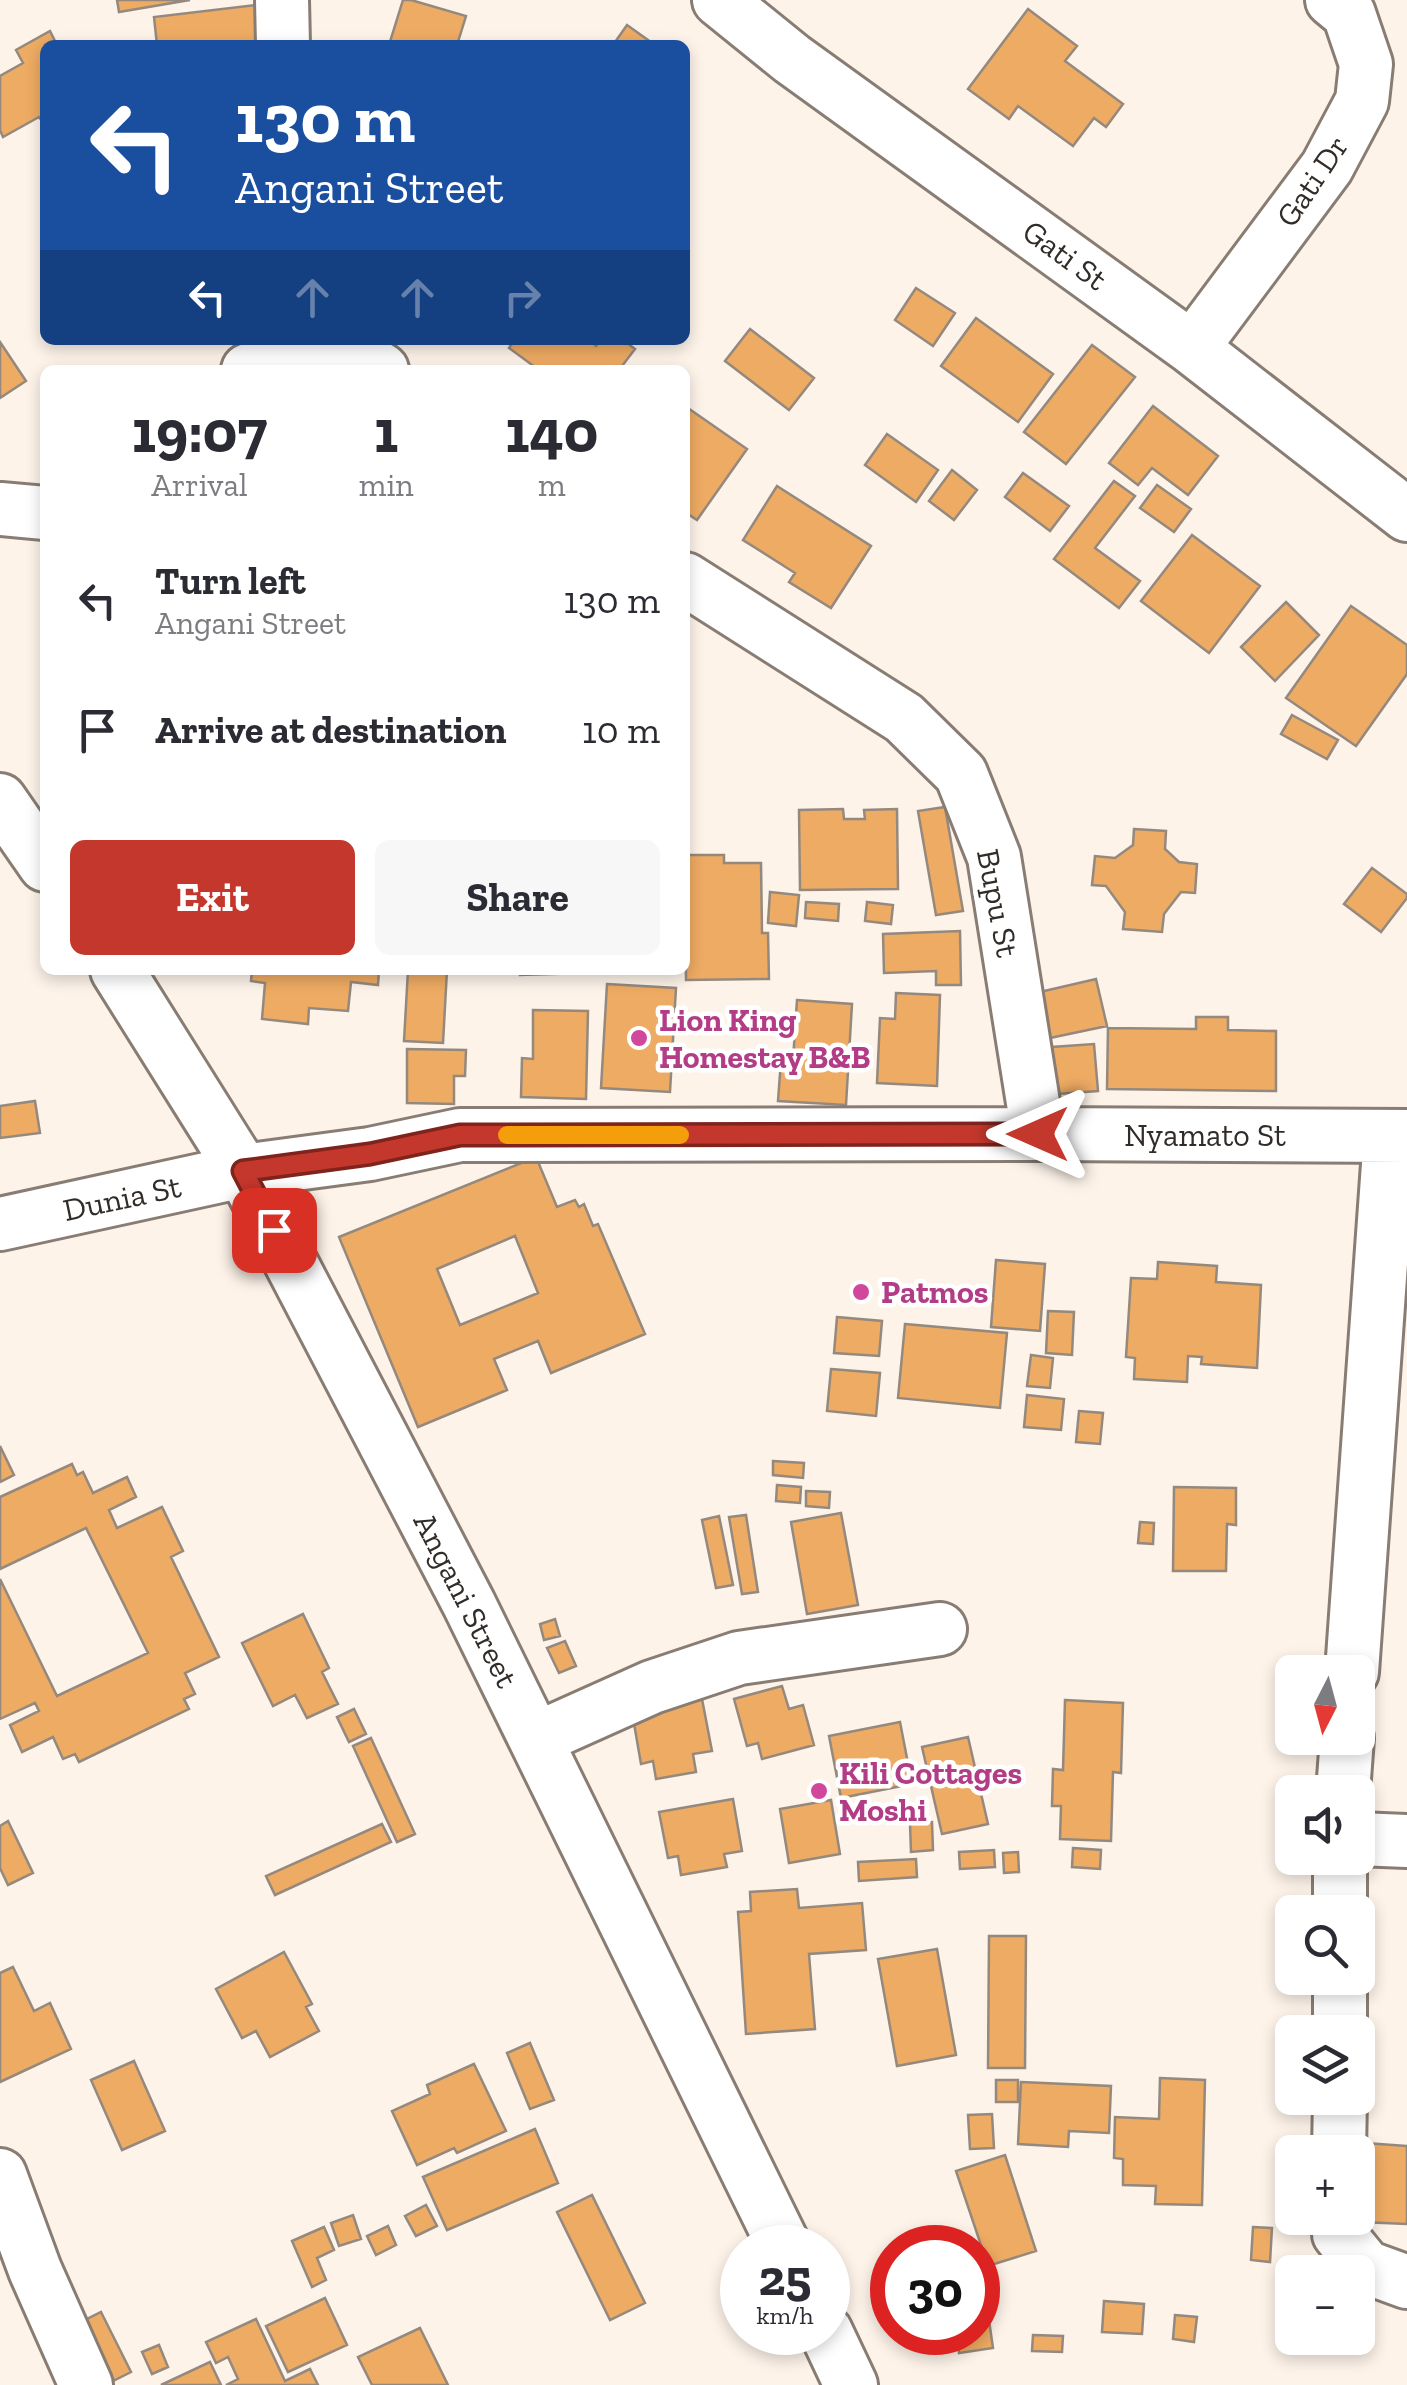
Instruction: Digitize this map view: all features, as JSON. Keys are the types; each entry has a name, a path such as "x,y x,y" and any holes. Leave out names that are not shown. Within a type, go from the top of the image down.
{"street":[{"path":"282,0 283,40"},
{"name":"Gati St","path":"719,0 792,59 1192,348 1407,515"},
{"name":"Gati Dr","path":"1192,348 1327,168 1362,101 1366,64 1349,14 1332,0"},
{"path":"261,365 315,345"},
{"path":"344,345 374,365"},
{"path":"0,509 40,513"},
{"name":"Bupu St","path":"693,588 904,718 961,774 994,857 1038,1134"},
{"path":"3,808 40,858"},
{"name":"Angani Street","path":"120,975 243,1171 469,1604 774,2225"},
{"name":"Nyamato St","path":"243,1171 370,1154 460,1135 1398,1136 1353,1655"},
{"name":"Dunia St","path":"0,1224 243,1171"},
{"path":"536,1739 652,1688 739,1658 940,1629"},
{"path":"1375,1839 1407,1840"},
{"path":"0,2175 35,2270 86,2385"},
{"path":"1340,2235 1366,2267 1407,2282"},
{"path":"837,2355 851,2385"}],"building":[{"path":"117,0 190,0 119,12"},
{"path":"403,0 466,16 459,40 391,40"},
{"path":"256,5 260,40 156,40 154,17"},
{"path":"1028,9 1077,46 1065,61 1123,104 1106,127 1094,118 1073,146 1018,106 1009,119 968,89"},
{"path":"627,25 648,40 616,40"},
{"path":"50,31 54,40 40,40 40,118 3,137 0,76 23,63 16,50"},
{"path":"916,288 955,313 933,346 895,320"},
{"path":"976,318 1053,374 1018,422 941,366"},
{"path":"750,329 814,378 789,410 725,361"},
{"path":"0,342 26,381 0,398"},
{"path":"630,345 635,349 623,365 532,365 509,348"},
{"path":"1092,345 1135,377 1066,464 1024,432"},
{"path":"1153,406 1218,456 1188,495 1152,468 1138,485 1109,463"},
{"path":"690,409 747,449 697,520 690,515"},
{"path":"887,434 938,470 916,502 865,465"},
{"path":"952,470 977,490 954,520 929,501"},
{"path":"1023,473 1069,506 1050,531 1005,497"},
{"path":"1114,481 1135,496 1095,548 1140,581 1119,608 1054,559"},
{"path":"1157,485 1191,509 1174,532 1140,508"},
{"path":"777,486 871,546 831,608 789,582 795,573 743,540"},
{"path":"1192,535 1260,586 1209,653 1141,601"},
{"path":"1286,602 1319,635 1275,681 1241,647"},
{"path":"1351,606 1407,645 1407,674 1356,746 1286,698"},
{"path":"1292,715 1338,740 1327,759 1281,734"},
{"path":"945,807 963,911 936,915 918,811"},
{"path":"843,809 844,819 865,819 864,810 897,809 898,889 800,890 799,810"},
{"path":"1134,829 1166,831 1165,849 1179,862 1197,864 1195,893 1181,892 1164,914 1162,932 1123,929 1125,912 1106,886 1092,885 1095,856 1115,858 1133,845"},
{"path":"690,855 724,855 724,863 761,863 762,933 768,933 769,979 686,980 686,975 690,975"},
{"path":"1372,868 1407,894 1381,932 1344,904"},
{"path":"770,892 799,895 796,926 768,923"},
{"path":"806,902 839,904 838,921 805,918"},
{"path":"867,902 893,905 891,924 865,921"},
{"path":"960,931 961,985 936,985 936,971 884,973 883,934"},
{"path":"252,975 379,975 378,985 351,982 348,1011 309,1008 308,1024 262,1019 265,983 251,981"},
{"path":"408,975 447,975 443,1043 404,1041"},
{"path":"1096,979 1107,1026 1050,1038 1040,992"},
{"name":"Lion King Homestay B&B","path":"607,984 676,988 670,1092 601,1088"},
{"path":"896,993 940,995 937,1086 877,1083 880,1018 895,1019"},
{"path":"797,1000 852,1004 846,1105 778,1101 781,1060 793,1060"},
{"path":"533,1010 588,1011 586,1099 521,1097 522,1058 533,1059"},
{"path":"1196,1017 1228,1017 1228,1030 1276,1031 1276,1091 1107,1089 1108,1028 1196,1029"},
{"path":"1094,1044 1098,1091 1057,1094 1052,1047"},
{"path":"407,1049 466,1050 465,1076 454,1076 454,1104 407,1103"},
{"path":"35,1101 40,1133 0,1138 0,1106"},
{"path":"536,1157 557,1207 575,1200 579,1207 584,1204 593,1226 598,1224 645,1334 551,1373 538,1341 494,1359 507,1390 418,1427 339,1237","holes":["515,1236 538,1293 460,1325 437,1269"]},
{"path":"996,1260 1045,1264 1040,1331 991,1327"},
{"path":"1158,1262 1217,1266 1216,1282 1261,1285 1257,1368 1201,1364 1202,1357 1188,1356 1187,1382 1134,1379 1135,1358 1126,1357 1131,1278 1157,1279"},
{"path":"1048,1311 1074,1312 1072,1355 1046,1353"},
{"path":"837,1317 882,1321 879,1356 834,1353"},
{"path":"905,1324 1007,1333 1000,1408 898,1398"},
{"path":"1031,1355 1053,1358 1050,1388 1027,1386"},
{"path":"831,1369 880,1373 876,1416 827,1411"},
{"path":"1027,1395 1064,1399 1061,1430 1024,1427"},
{"path":"1079,1411 1103,1413 1100,1444 1076,1442"},
{"path":"0,1446 14,1475 0,1482"},
{"path":"773,1461 804,1463 803,1478 773,1475"},
{"path":"72,1464 77,1475 83,1472 93,1493 127,1477 136,1497 109,1510 117,1528 162,1507 183,1551 171,1557 219,1657 185,1673 195,1694 184,1699 189,1709 79,1762 75,1754 63,1759 53,1737 22,1752 10,1725 39,1711 35,1703 0,1719 0,1579 57,1696 148,1653 86,1528 0,1569 0,1497"},
{"path":"777,1485 801,1487 800,1503 776,1501"},
{"path":"1174,1487 1236,1488 1236,1525 1227,1524 1226,1571 1173,1571"},
{"path":"806,1491 830,1492 829,1508 806,1506"},
{"path":"841,1513 858,1605 807,1614 791,1522"},
{"path":"746,1515 758,1592 742,1594 729,1517"},
{"path":"719,1516 733,1585 716,1588 702,1520"},
{"path":"1140,1522 1154,1523 1153,1544 1138,1543"},
{"path":"303,1614 329,1668 322,1672 338,1704 307,1718 295,1695 273,1706 242,1643"},
{"path":"555,1619 560,1636 544,1640 540,1624"},
{"path":"565,1641 576,1666 559,1673 547,1648"},
{"path":"782,1686 789,1709 803,1705 814,1745 762,1759 758,1743 747,1746 734,1699"},
{"path":"702,1699 712,1751 693,1754 696,1772 656,1779 653,1761 641,1764 632,1712"},
{"path":"1065,1700 1123,1703 1121,1773 1113,1772 1111,1841 1060,1839 1061,1806 1052,1806 1053,1769 1063,1770"},
{"path":"354,1709 366,1734 349,1742 337,1717"},
{"path":"900,1722 912,1784 841,1798 829,1736"},
{"path":"968,1737 988,1824 942,1834 922,1747"},
{"path":"371,1738 415,1834 397,1842 353,1746"},
{"path":"733,1799 742,1851 724,1854 727,1867 681,1875 678,1856 668,1858 659,1812"},
{"path":"831,1800 840,1854 789,1863 780,1809"},
{"path":"8,1821 33,1873 8,1885 0,1868 0,1826"},
{"path":"932,1822 933,1850 911,1852 910,1824"},
{"path":"382,1824 391,1842 275,1895 266,1876"},
{"path":"1073,1848 1101,1850 1100,1869 1072,1867"},
{"path":"994,1850 995,1867 960,1869 959,1852"},
{"path":"1018,1852 1019,1872 1004,1873 1003,1853"},
{"path":"916,1859 917,1877 859,1881 858,1862"},
{"path":"797,1889 799,1908 862,1903 866,1950 809,1954 815,2029 746,2034 738,1912 751,1911 750,1892"},
{"path":"989,1936 1026,1936 1025,2068 988,2068"},
{"path":"937,1949 956,2055 897,2066 878,1959"},
{"path":"284,1952 312,2004 306,2007 319,2031 270,2057 256,2031 242,2038 216,1989"},
{"path":"13,1967 34,2011 50,2003 71,2049 0,2082 0,1973"},
{"path":"530,2043 554,2100 530,2109 507,2053"},
{"path":"134,2061 165,2131 122,2150 91,2080"},
{"path":"474,2064 506,2131 457,2153 454,2148 417,2165 392,2111 430,2094 427,2085"},
{"path":"1160,2078 1205,2080 1202,2205 1155,2204 1156,2186 1123,2185 1123,2159 1114,2158 1115,2117 1159,2119"},
{"path":"996,2080 1018,2080 1018,2102 996,2102"},
{"path":"1021,2082 1111,2086 1109,2133 1069,2131 1068,2147 1018,2144"},
{"path":"992,2114 994,2148 970,2149 968,2115"},
{"path":"535,2129 558,2183 447,2230 423,2177"},
{"path":"1375,2144 1407,2146 1407,2224 1375,2223"},
{"path":"1005,2155 1036,2251 1000,2262 1000,2225 974,2225 956,2171"},
{"path":"592,2195 645,2303 610,2320 557,2212"},
{"path":"426,2205 437,2226 416,2236 405,2216"},
{"path":"353,2215 361,2239 339,2246 331,2223"},
{"path":"388,2226 396,2245 376,2255 367,2236"},
{"path":"324,2227 334,2250 317,2258 326,2280 312,2287 292,2241"},
{"path":"1253,2227 1272,2228 1270,2262 1251,2260"},
{"path":"325,2298 347,2345 288,2372 266,2326"},
{"path":"1104,2301 1144,2304 1142,2334 1102,2332"},
{"path":"101,2312 131,2372 105,2385 71,2327"},
{"path":"1175,2315 1197,2317 1194,2342 1173,2339"},
{"path":"256,2319 285,2381 310,2369 318,2385 226,2385 238,2379 228,2357 216,2363 206,2342"},
{"path":"420,2328 448,2385 372,2385 358,2357"},
{"path":"1033,2335 1063,2336 1062,2352 1032,2351"},
{"path":"159,2345 168,2367 152,2374 142,2352"},
{"path":"210,2362 221,2385 161,2385"}],"slow traffic":[{"path":"507,1135 680,1135"}],"place":[{"name":"Lion King Homestay B&B","path":"639,1038"},
{"name":"Patmos","path":"861,1292"},
{"name":"Kili Cottages Moshi","path":"819,1791"}],"route":[{"path":"274,1230 243,1171 370,1154 460,1135 1038,1134"}]}
